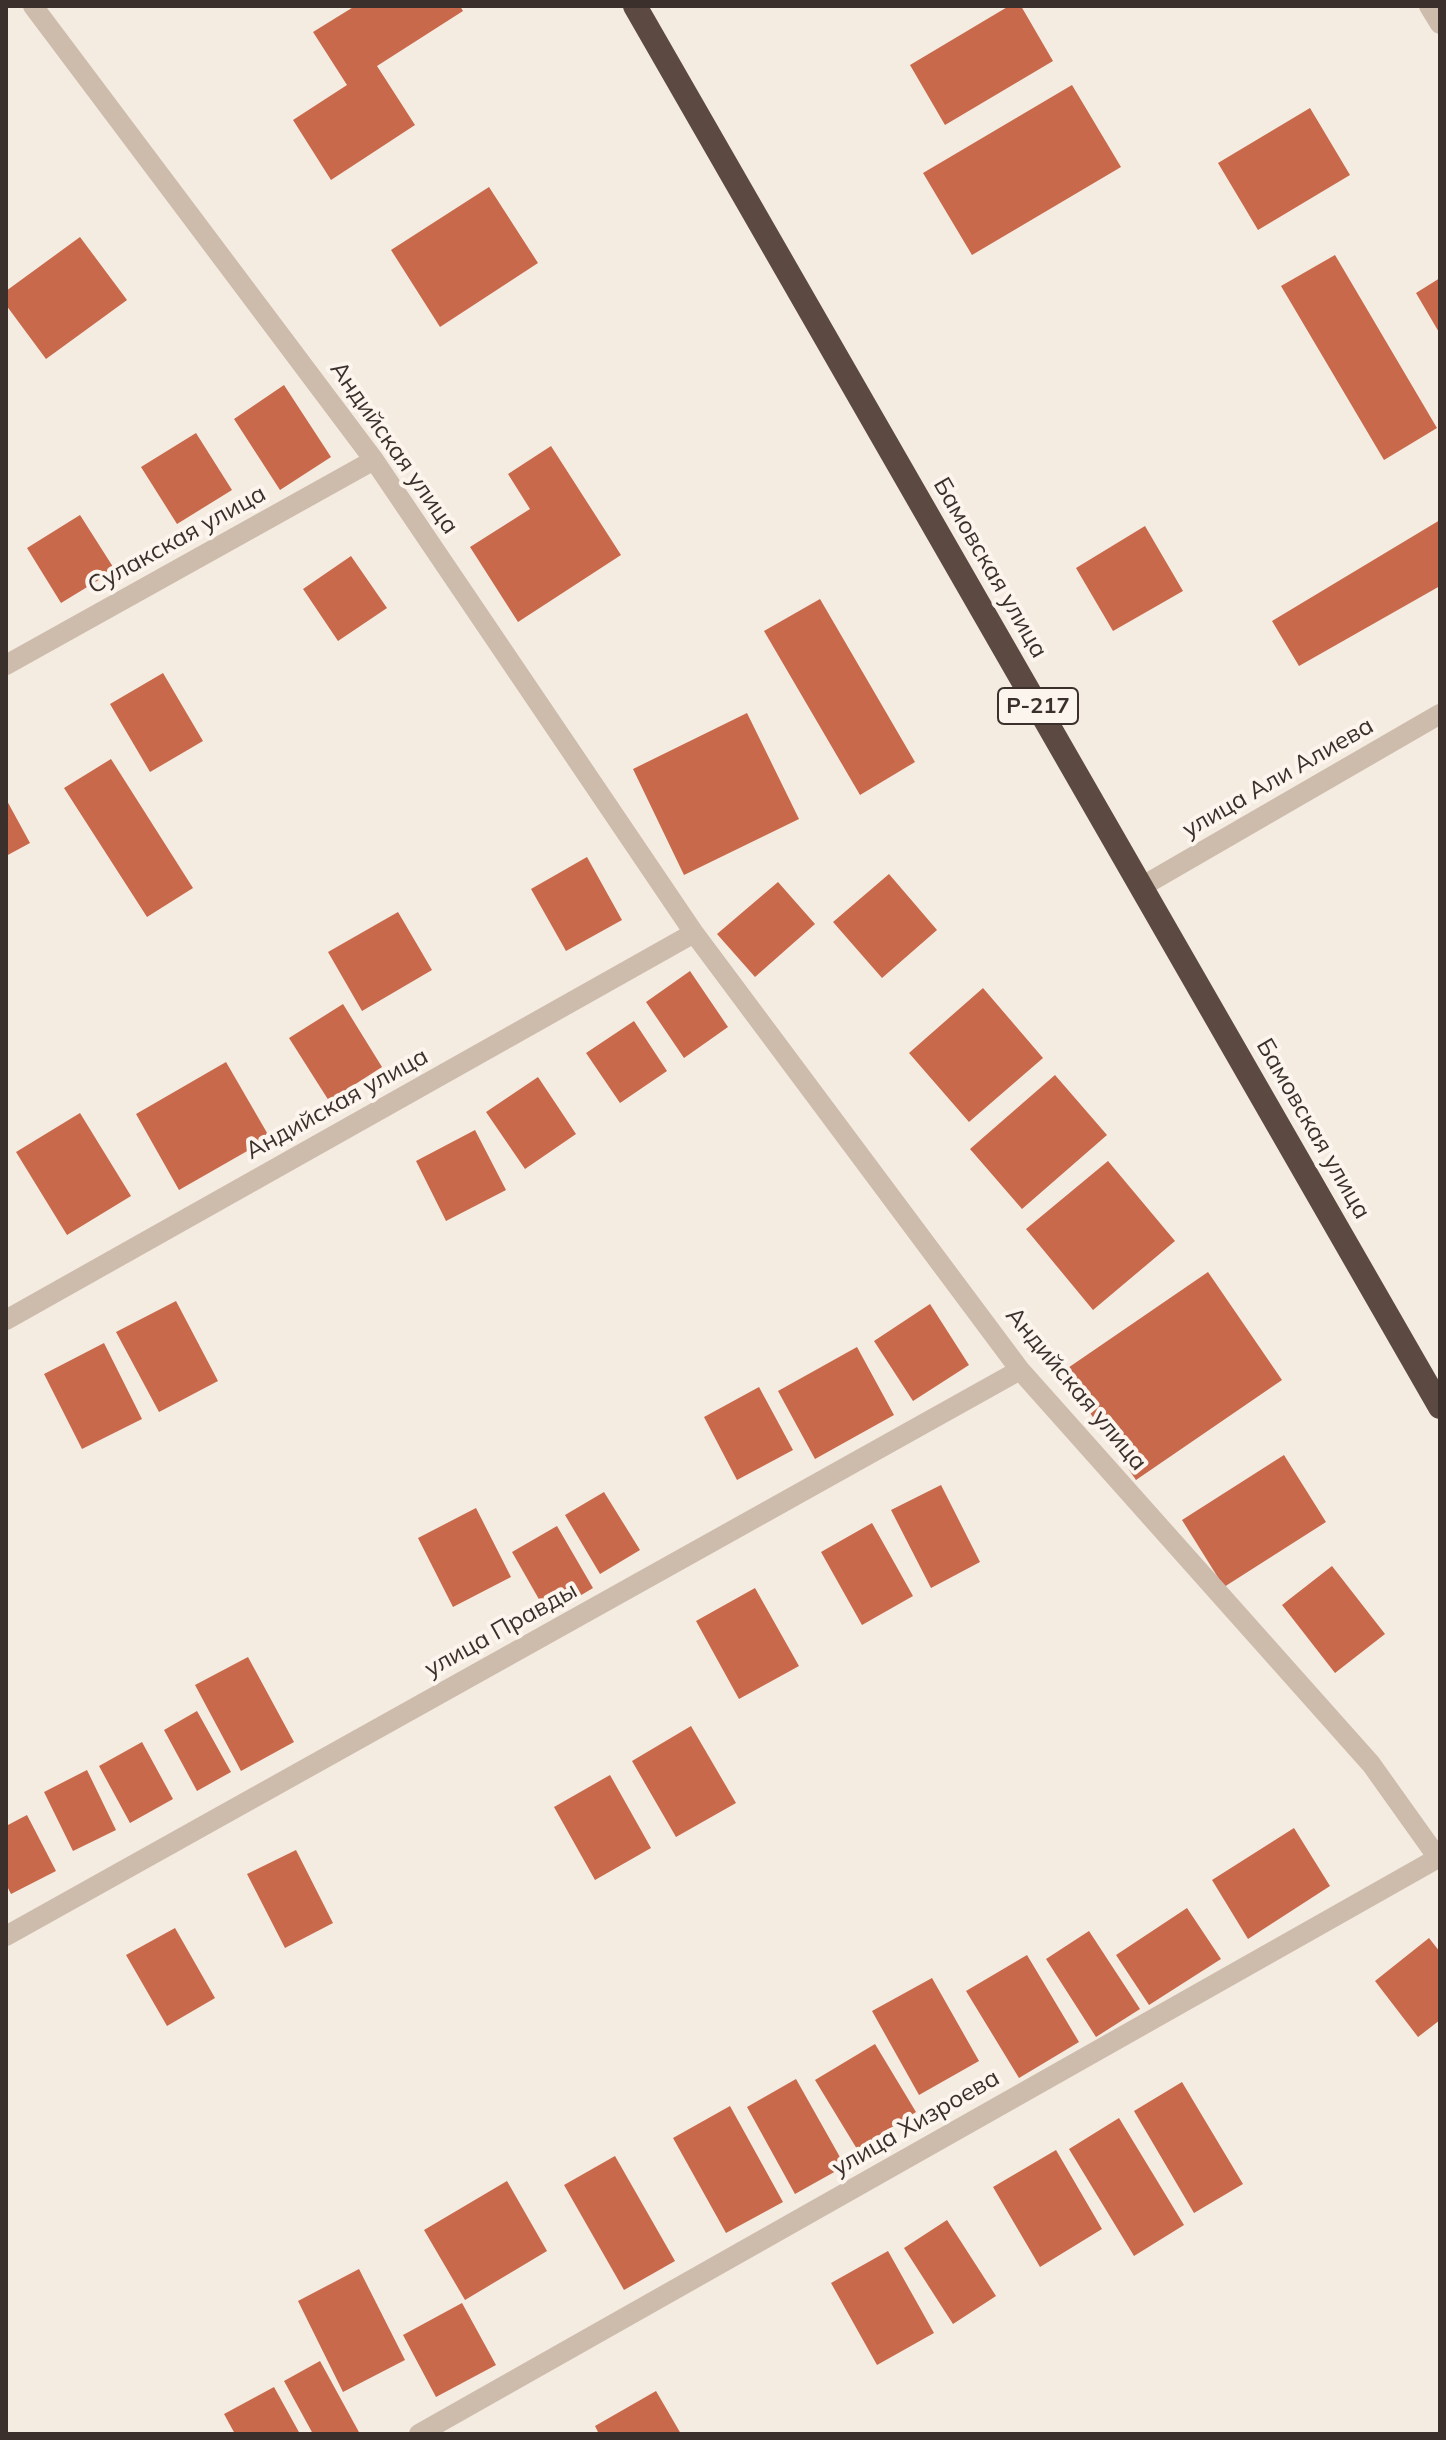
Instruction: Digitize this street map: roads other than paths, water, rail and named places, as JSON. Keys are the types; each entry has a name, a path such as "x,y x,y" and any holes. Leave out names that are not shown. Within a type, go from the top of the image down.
{"highway":[{"name":"Бамовская улица","path":"635,6 1440,1407"}],"street":[{"name":"Андийская улица","path":"33,6 374,460 694,933 1020,1370 1371,1764 1439,1857"},
{"path":"1429,6 1440,24"},
{"name":"Сулакская улица","path":"6,665 374,460"},
{"name":"улица Али Алиева","path":"1141,887 1440,714"},
{"name":"Андийская улица","path":"6,1320 694,933"},
{"name":"улица Правды","path":"6,1936 1020,1370"},
{"name":"улица Хизроева","path":"419,2434 1439,1857"}]}
